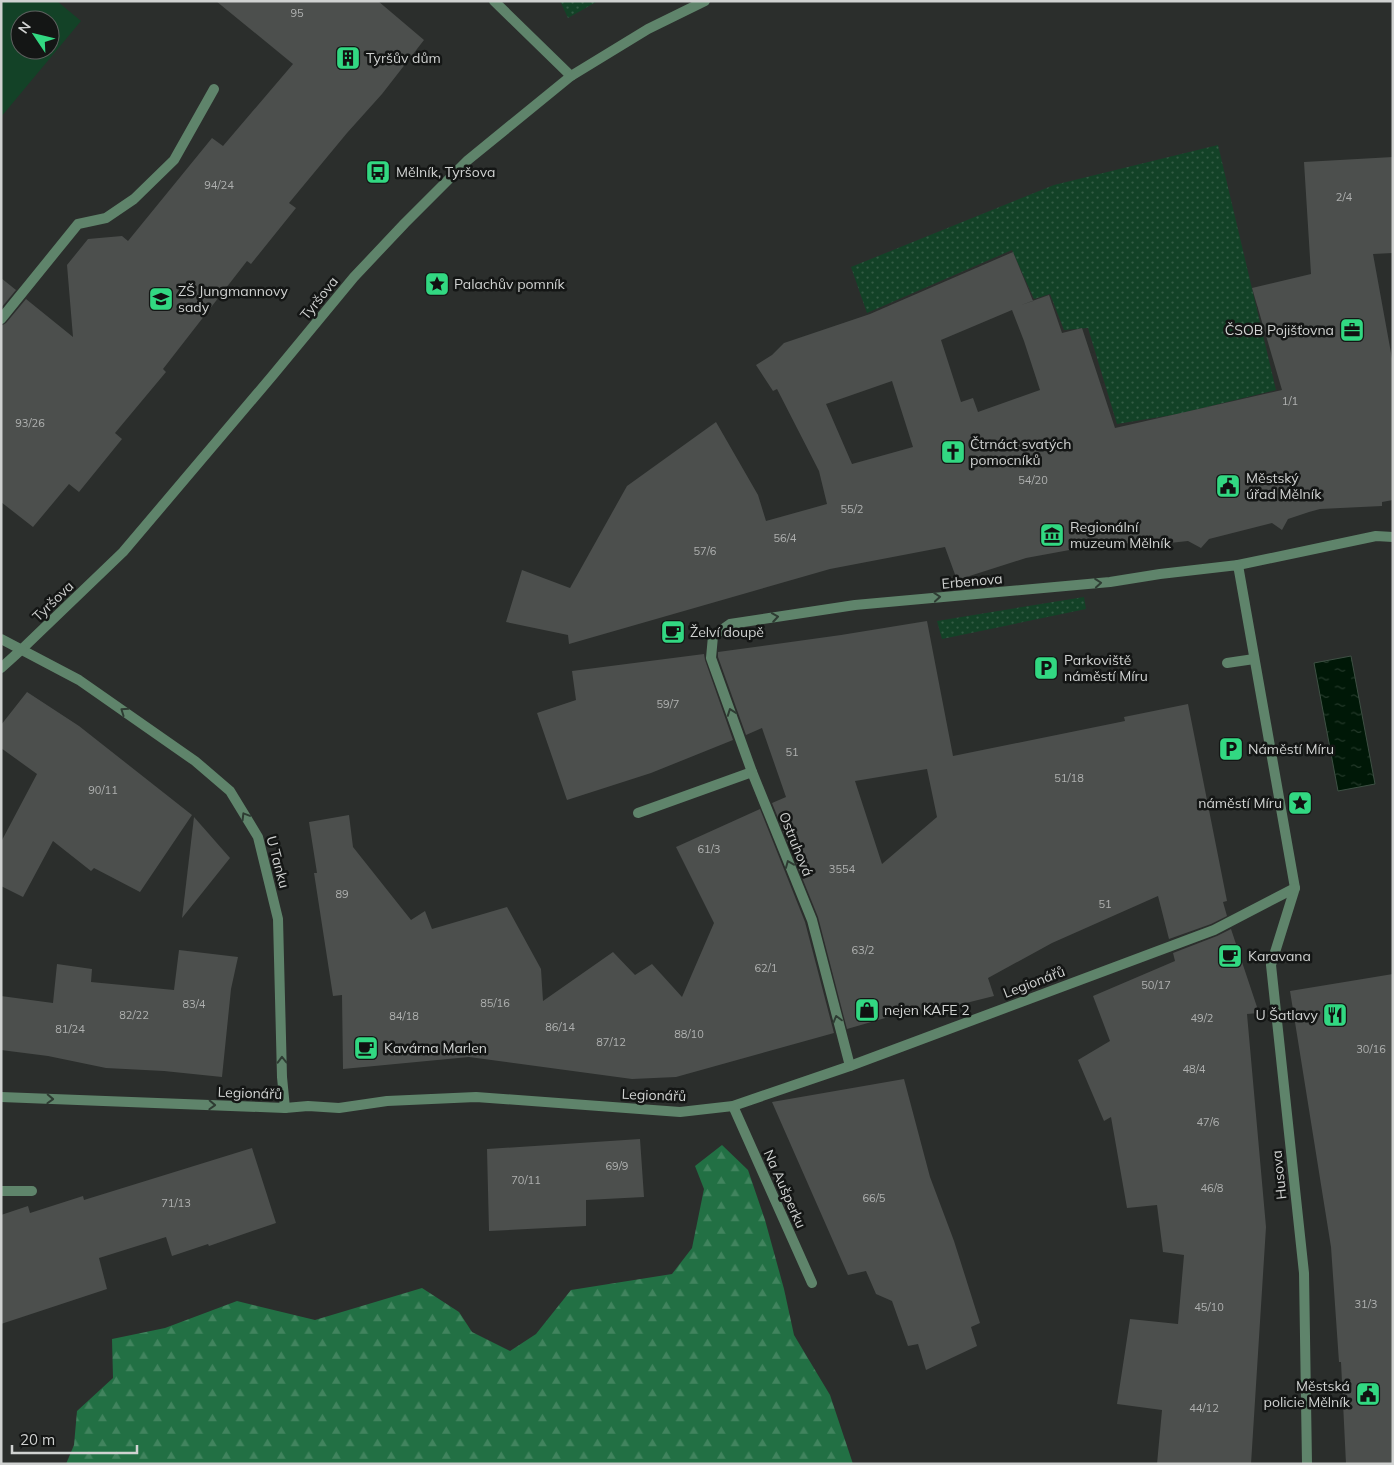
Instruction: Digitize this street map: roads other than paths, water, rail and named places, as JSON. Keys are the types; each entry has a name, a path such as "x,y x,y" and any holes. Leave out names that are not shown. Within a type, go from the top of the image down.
{"street":[{"path":"494,1 571,76"},
{"name":"Tyršova","path":"1,668 123,552 354,276 468,160 571,76 648,29 705,1"},
{"path":"1,318 78,224 106,218 134,200 174,160 214,89"},
{"path":"1296,888 1238,564 1376,536 1393,537"},
{"name":"Erbenova","path":"713,636 730,624 855,605 1110,582 1238,564"},
{"name":"Ostruhová","path":"713,636 711,658 752,772 812,920 850,1066"},
{"name":"U Tanku","path":"1,639 80,680 195,761 230,791 258,837 278,919 282,1077 285,1108"},
{"path":"1227,663 1254,659"},
{"path":"638,813 752,772"},
{"name":"Legionářů","path":"1,1097 285,1108 308,1106 339,1108 386,1101 476,1097 680,1112 733,1106 850,1066 1214,930 1296,888"},
{"name":"Husova","path":"1296,888 1271,965 1304,1273 1307,1464"},
{"name":"Na Aušperku","path":"733,1106 812,1284"},
{"path":"1,1191 32,1191"}],"water":[{"path":"1351,656 1375,784 1338,791 1314,663"}],"place":[{"name":"Tyršův dům","path":"348,58"},
{"name":"Mělník, Tyršova","path":"378,172"},
{"name":"Palachův pomník","path":"437,284"},
{"name":"ZŠ Jungmannovy sady","path":"161,299"},
{"name":"ČSOB Pojišťovna","path":"1352,330"},
{"name":"Čtrnáct svatých pomocníků","path":"953,452"},
{"name":"Městský úřad Mělník","path":"1228,486"},
{"name":"Regionální muzeum Mělník","path":"1052,535"},
{"name":"Želví doupě","path":"673,632"},
{"name":"Parkoviště náměstí Míru","path":"1046,668"},
{"name":"Náměstí Míru","path":"1231,749"},
{"name":"náměstí Míru","path":"1300,803"},
{"name":"Karavana","path":"1230,956"},
{"name":"nejen KAFE 2","path":"867,1010"},
{"name":"U Šatlavy","path":"1335,1015"},
{"name":"Kavárna Marlen","path":"366,1048"},
{"name":"Městská policie Mělník","path":"1368,1394"}]}
